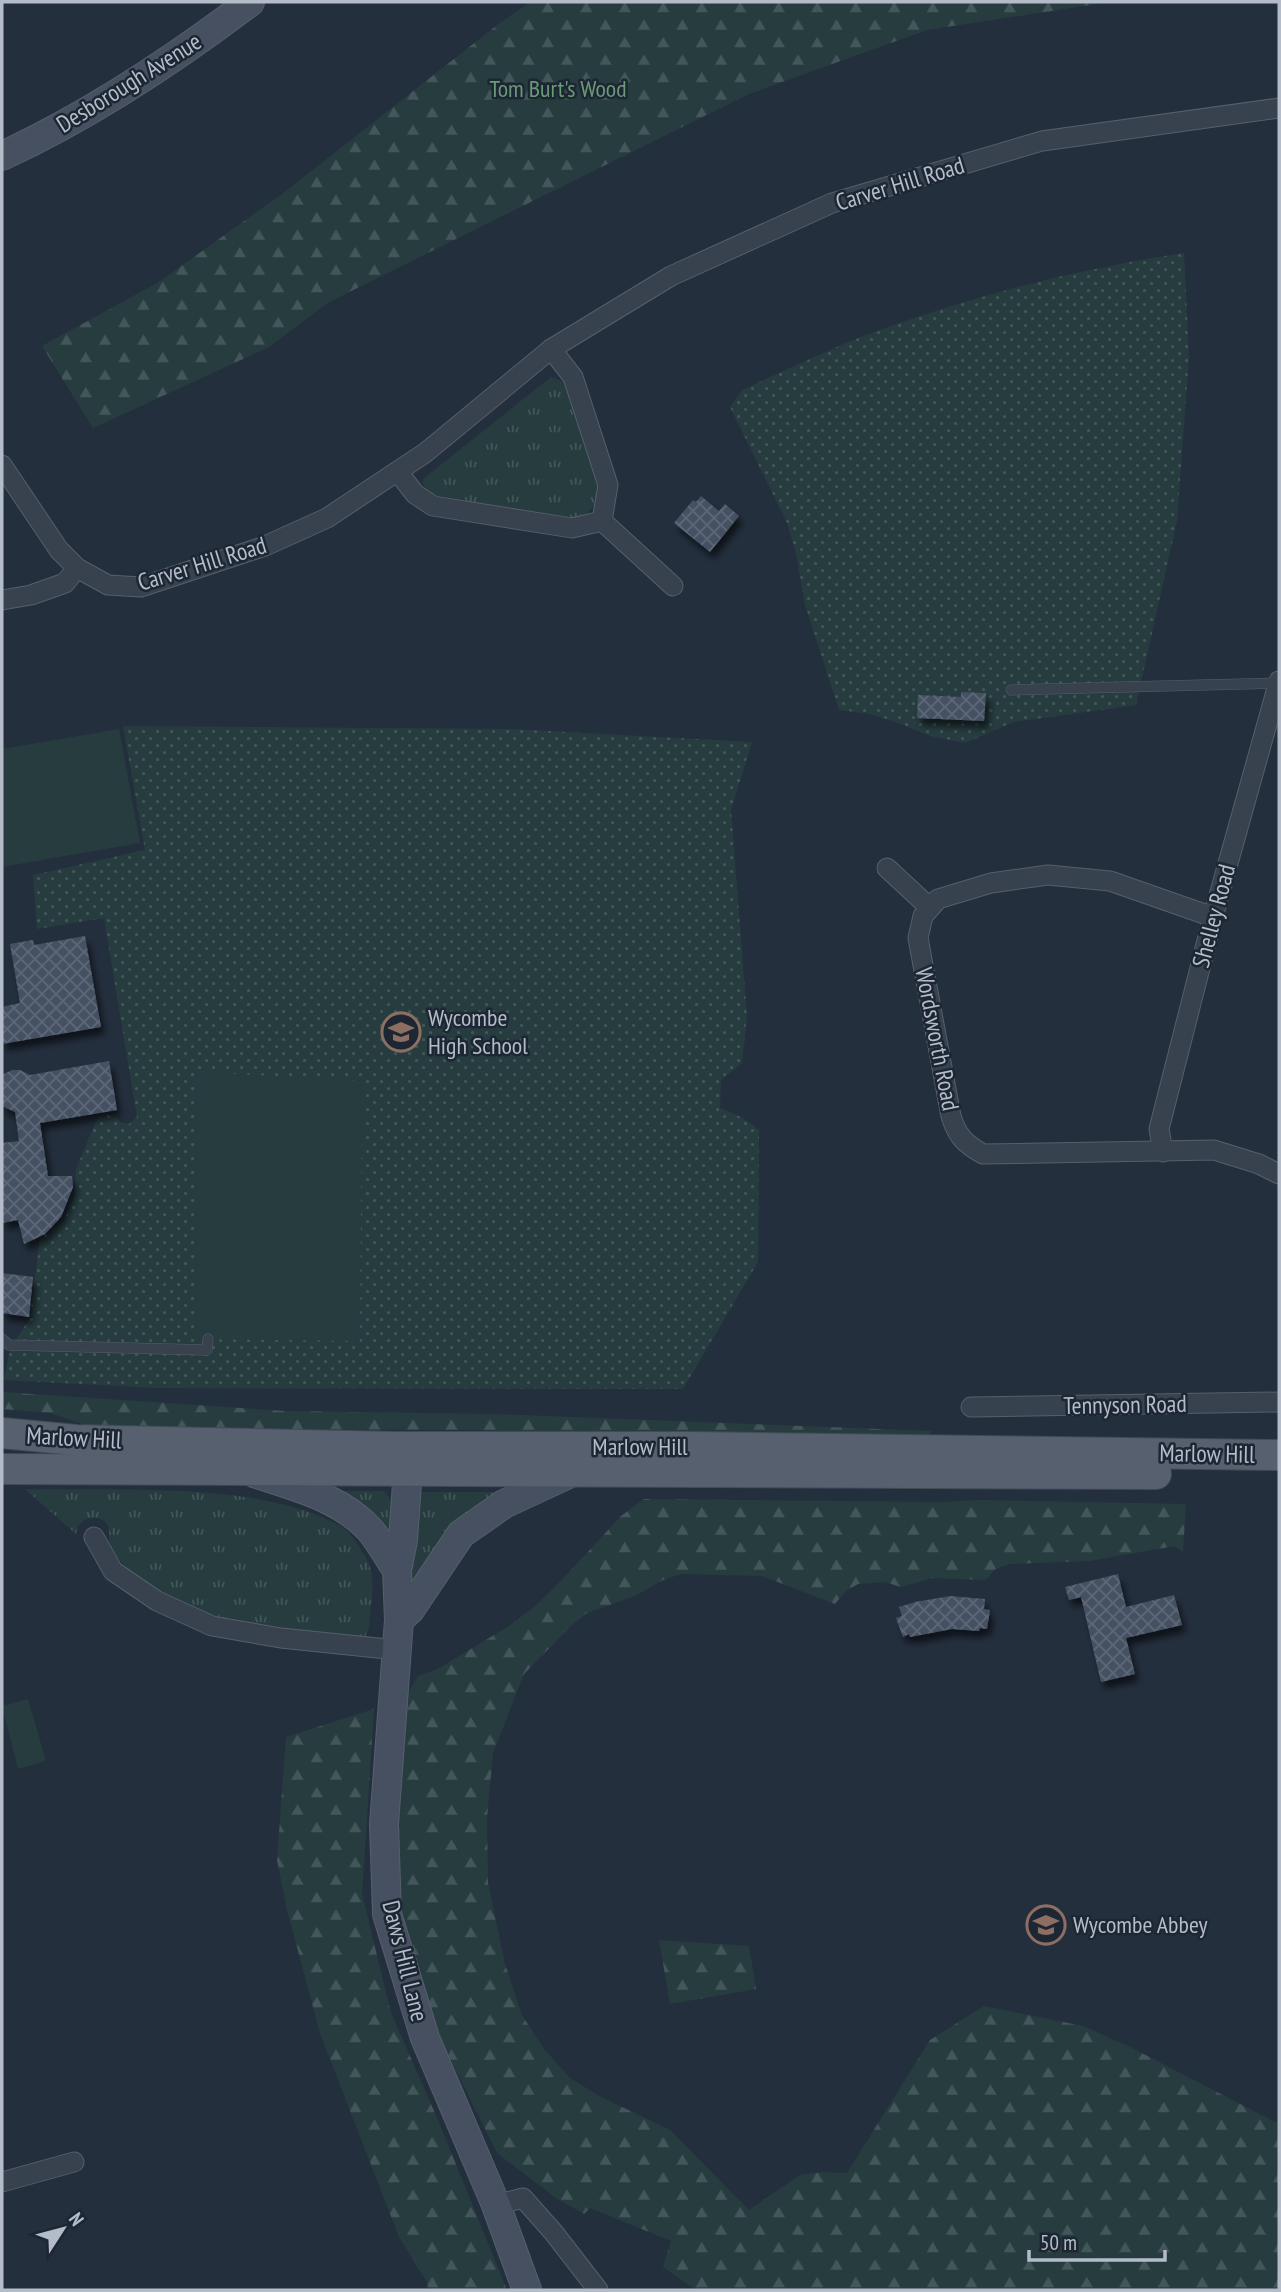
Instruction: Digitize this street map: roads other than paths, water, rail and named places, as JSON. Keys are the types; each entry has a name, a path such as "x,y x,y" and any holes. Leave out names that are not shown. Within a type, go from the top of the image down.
{"main road":[{"name":"Marlow Hill","path":"2,1433 575,1471 1279,1474"},
{"name":"Marlow Hill","path":"2,1469 247,1471 402,1458 691,1447 1279,1455"}],"street":[{"name":"Desborough Avenue","path":"2,156 101,104 182,53 250,2"},
{"name":"Carver Hill Road","path":"2,466 60,550 77,568 108,585 141,587 265,547 327,518 425,453 551,349 671,276 832,203 1042,141 1279,108"},
{"path":"551,349 573,377 608,485 602,522"},
{"path":"398,472 415,494 433,506 572,528 602,522"},
{"path":"602,522 673,586"},
{"path":"2,600 65,583 77,568"},
{"name":"Shelley Road","path":"1163,1152 1158,1129 1213,917 1279,682"},
{"path":"887,868 929,907 938,900 991,883 1048,875 1110,881 1213,917"},
{"name":"Wordsworth Road","path":"929,907 923,916 918,939 951,1116 961,1139 983,1154 1214,1150 1259,1164 1279,1174"},
{"name":"Tennyson Road","path":"971,1407 1279,1402"},
{"name":"Daws Hill Lane","path":"402,1458 403,1540 397,1570 399,1620 384,1824 387,1914 425,2038 496,2206 527,2290"},
{"path":"247,1471 329,1500 351,1512 370,1531 397,1570"},
{"path":"399,1620 410,1610 461,1534 504,1504 575,1471"},
{"path":"94,1537 113,1571 158,1601 212,1626 281,1639 397,1650"},
{"path":"2,2182 74,2162"},
{"path":"496,2206 523,2198 598,2290"}],"lane":[{"path":"1011,690 1279,682"},
{"path":"2,1339 9,1345 207,1350 208,1339"}],"place":[{"name":"Wycombe High School","path":"401,1032"},
{"name":"Wycombe Abbey","path":"1046,1925"}],"park label":[{"name":"Tom Burt's Wood","path":"558,89"}]}
